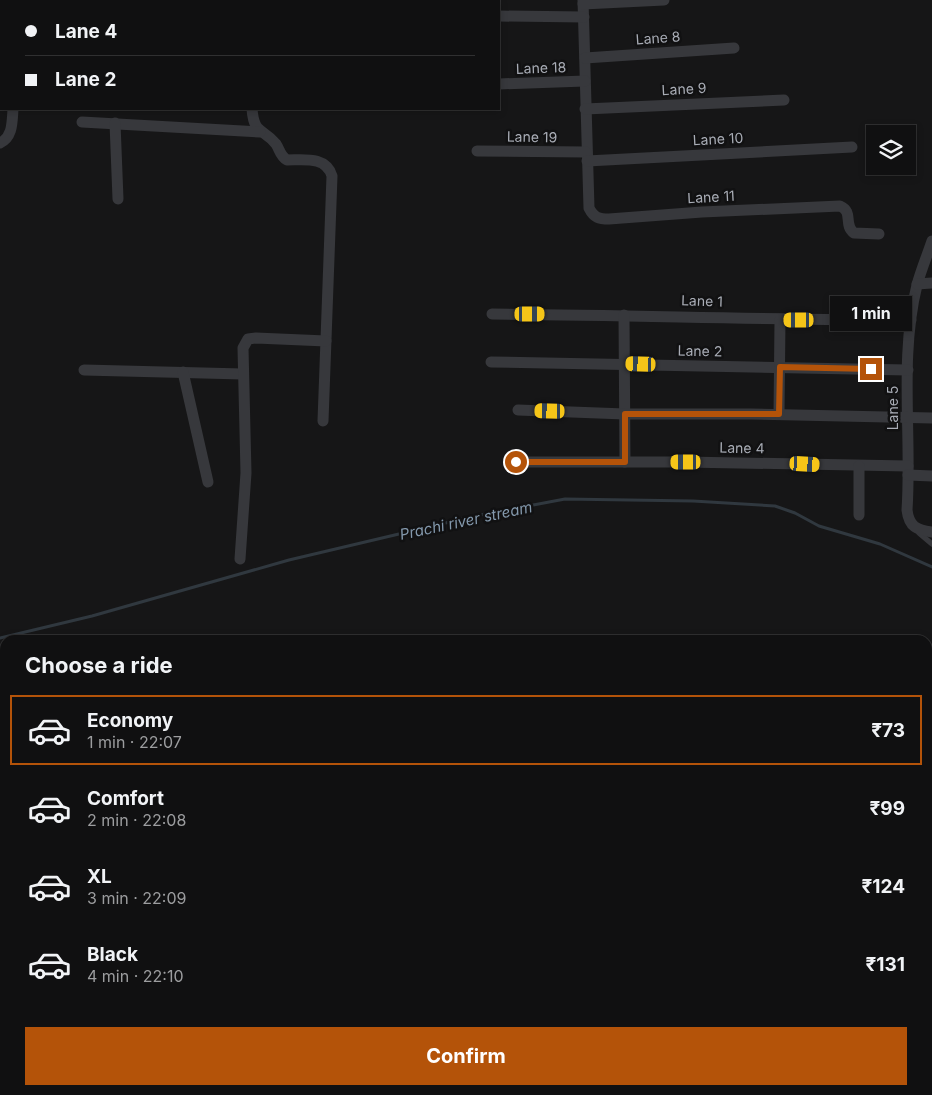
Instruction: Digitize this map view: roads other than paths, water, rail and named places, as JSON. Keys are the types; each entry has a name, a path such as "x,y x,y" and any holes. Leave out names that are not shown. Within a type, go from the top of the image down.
{"street":[{"path":"586,157 583,2 664,0"},
{"path":"500,16 584,17"},
{"name":"Lane 8","path":"585,58 734,48"},
{"name":"Lane 18","path":"500,84 585,81"},
{"name":"Lane 9","path":"586,109 784,100"},
{"path":"0,143 8,137 11,130 12,110"},
{"path":"252,110 255,126 276,144 283,158 287,160 325,163 330,169 332,176 323,421"},
{"path":"82,122 260,132"},
{"path":"114,123 118,199"},
{"name":"Lane 10","path":"586,157 852,147"},
{"name":"Lane 19","path":"477,151 586,157"},
{"name":"Lane 11","path":"586,157 589,208 592,215 600,219 840,206 846,208 848,228 850,230 879,234"},
{"name":"Lane 5","path":"916,529 909,523 908,517 908,370 911,320 917,284 932,241"},
{"path":"917,284 932,283"},
{"name":"Lane 1","path":"492,314 624,315 780,320 911,320"},
{"path":"624,315 625,462"},
{"path":"779,414 780,320"},
{"path":"240,559 246,473 243,348 248,339 326,340"},
{"name":"Lane 2","path":"491,362 625,363 908,370"},
{"path":"84,370 243,374"},
{"path":"184,372 208,482"},
{"path":"518,410 625,414 779,414 932,418"},
{"name":"Lane 4","path":"516,462 791,463 860,466 908,471 932,476"},
{"path":"859,515 860,466"},
{"path":"916,529 932,532"}],"lane":[{"path":"916,529 932,544"}],"waterway":[{"name":"Prachi river stream","path":"13,635 92,616 289,560 475,516 565,499 693,501 775,506 795,513 819,526 880,544 932,567"}]}
